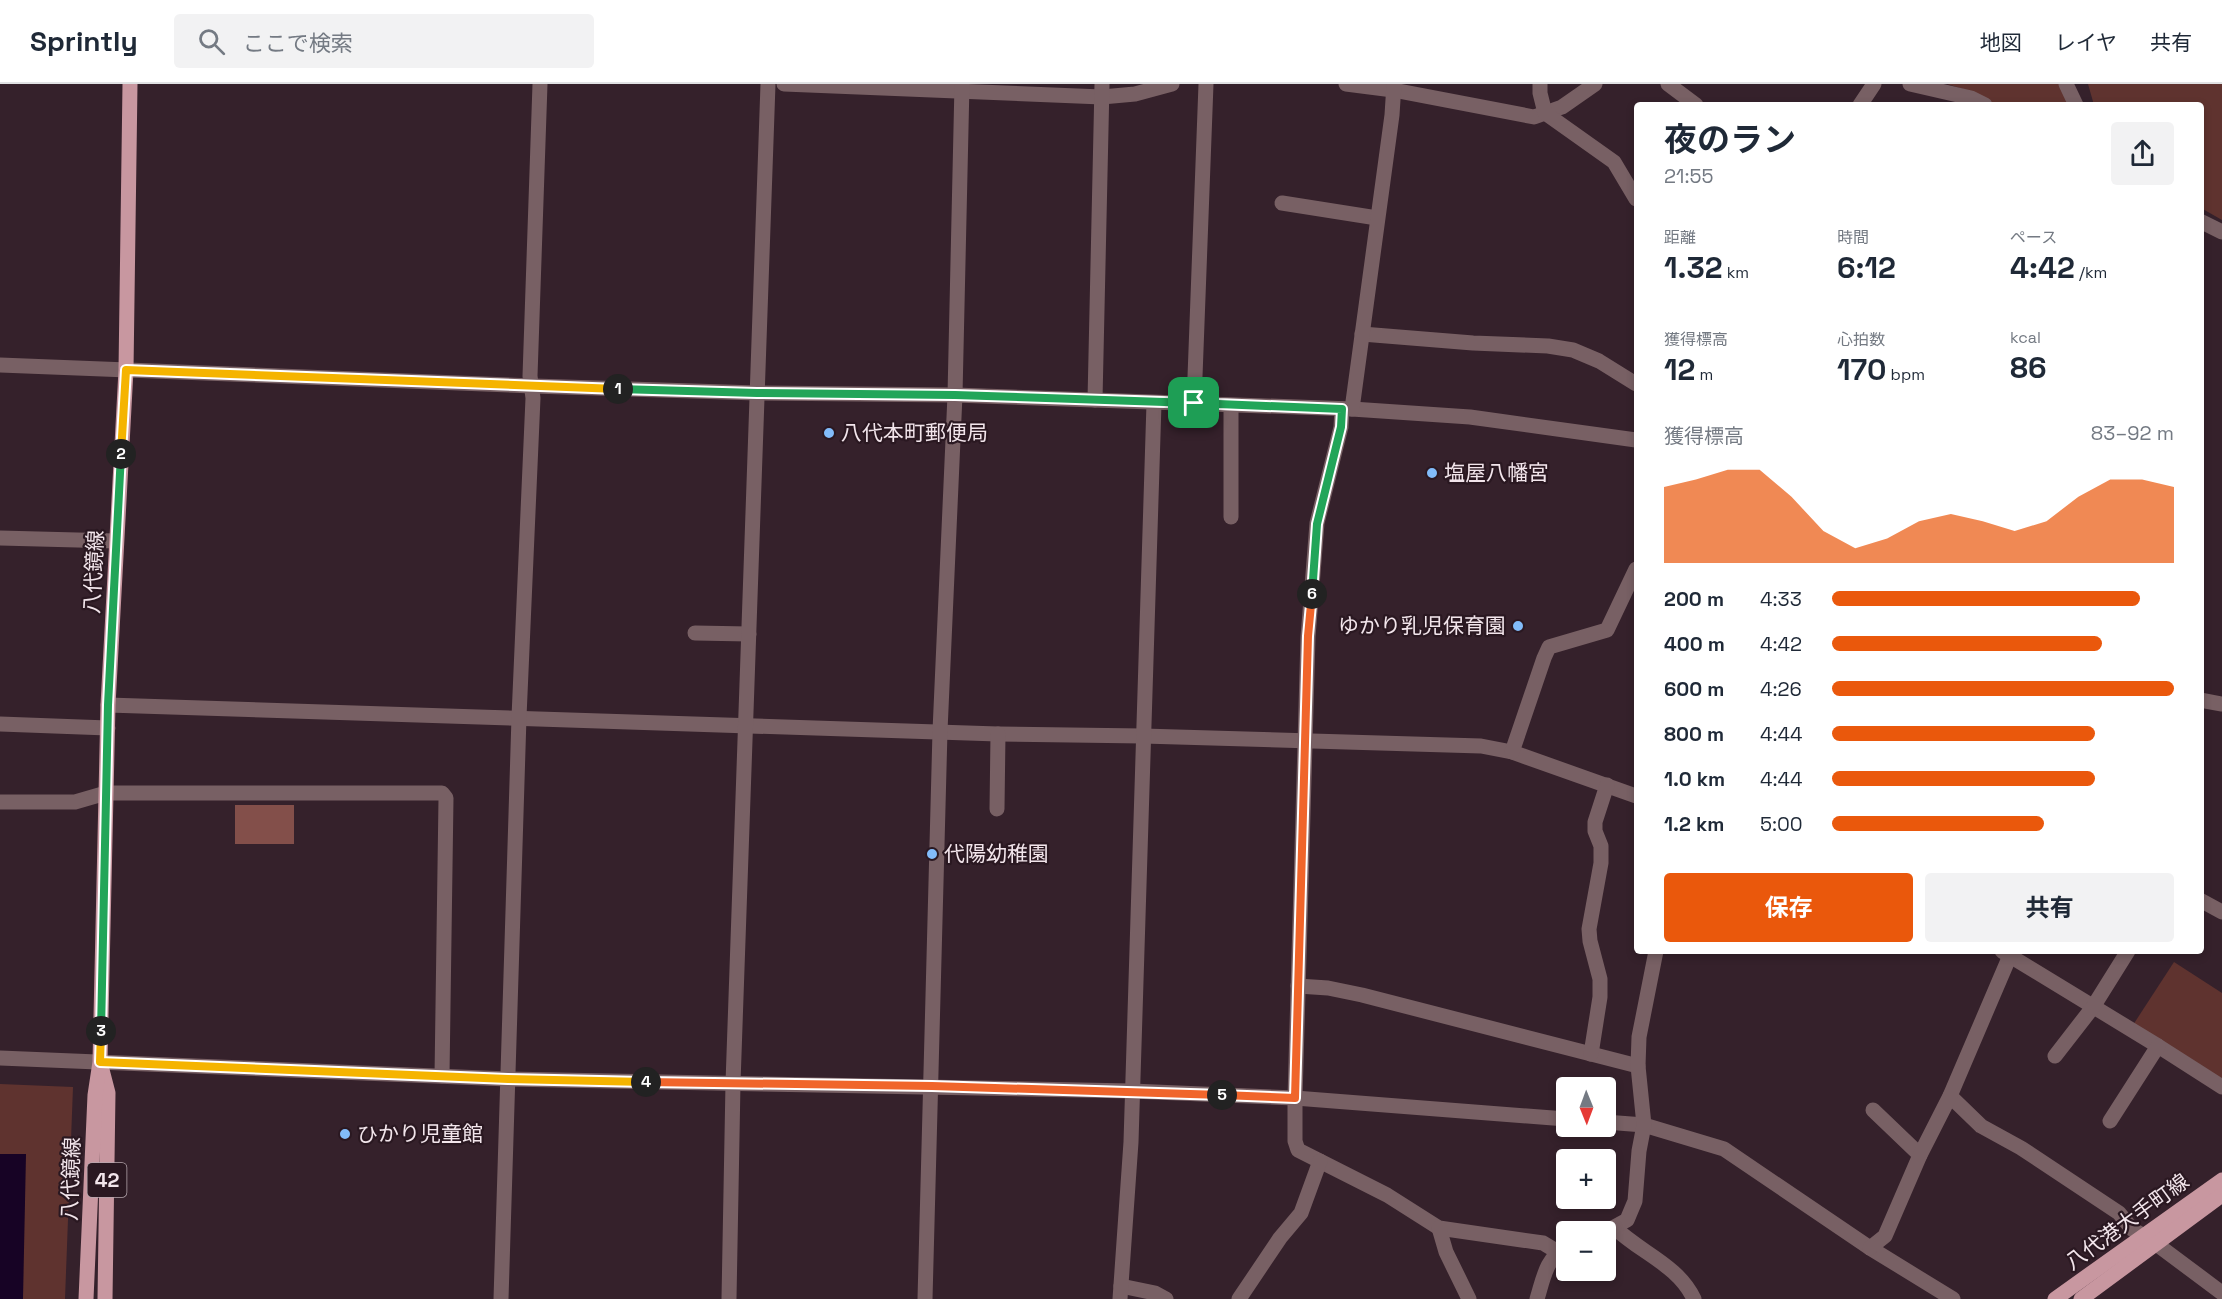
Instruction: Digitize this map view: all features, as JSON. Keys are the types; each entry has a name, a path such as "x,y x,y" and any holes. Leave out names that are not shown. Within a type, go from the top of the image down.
{"main road":[{"name":"八代鏡線","path":"86,1299 95,1095 100,1062 108,705 126,370 130,84"},
{"name":"八代鏡線","path":"100,1062 108,1093 105,1299"},
{"name":"八代港大手町線","path":"2081,1299 2222,1180"},
{"name":"八代港大手町線","path":"2055,1299 2222,1195"}],"street":[{"path":"501,1299 519,717 533,386 530,376 540,84"},
{"path":"729,1299 733,1083 768,84"},
{"path":"784,84 962,87 1135,94 1172,84"},
{"path":"1194,403 1206,84"},
{"path":"1346,84 1394,87 1534,117 1562,107 1595,84"},
{"path":"1540,84 1545,113 1614,162 1634,197"},
{"path":"1668,84 1692,102"},
{"path":"1862,102 1874,84"},
{"path":"1910,84 1971,98 1978,102"},
{"path":"2066,84 2075,102"},
{"path":"925,1299 940,731 955,395 962,87"},
{"path":"1394,87 1362,334 1347,409 1317,524 1308,636 1295,1142 1299,1150 1387,1195 1439,1228 1543,1243 1556,1248"},
{"path":"1095,400 1102,91"},
{"path":"1282,203 1377,218"},
{"path":"2204,223 2222,232"},
{"path":"1362,334 1473,343 1548,346 1573,350 1599,361 1634,383"},
{"path":"0,365 533,386 757,393 955,395 1347,409 1470,417 1634,440"},
{"path":"1154,403 1131,1142 1120,1292 1155,1293 1166,1299"},
{"path":"1231,406 1231,517"},
{"path":"0,538 116,541"},
{"path":"1512,752 1549,647 1607,630 1634,573"},
{"path":"695,633 749,634"},
{"path":"2204,701 2222,704"},
{"path":"108,705 998,734 1481,746 1512,752 1634,795"},
{"path":"0,724 108,728"},
{"path":"997,809 998,734"},
{"path":"1591,1054 1600,997 1600,979 1589,929 1601,863 1595,822 1607,785"},
{"path":"0,802 75,802 106,794 442,793 446,798 442,1076"},
{"path":"2204,902 2222,912"},
{"path":"1616,1226 1627,1220 1635,1201 1639,1151 1644,1125 1638,1066 1639,1037 1655,954"},
{"path":"1870,1248 1885,1236 1920,1155 1950,1096 2007,954"},
{"path":"2011,954 2222,1087"},
{"path":"2055,1056 2093,1007 2126,954"},
{"path":"1298,986 1328,988 1362,995 1638,1066"},
{"path":"2110,1121 2158,1046"},
{"path":"0,1058 508,1079 1132,1091 1295,1098 1556,1118"},
{"path":"1950,1096 1981,1126 2021,1148 2120,1213 2132,1229 2222,1293"},
{"path":"1873,1110 1920,1155"},
{"path":"1616,1123 1644,1125 1724,1149 1870,1248 1953,1299"},
{"path":"1239,1299 1280,1238 1301,1213 1320,1161"},
{"path":"1439,1228 1446,1252 1469,1299"},
{"path":"1616,1234 1674,1272 1689,1289 1694,1299"},
{"path":"1537,1299 1548,1264 1556,1256"}],"shaded area":[{"path":"1947,84 2060,84 2069,102 1990,102 1976,93"},
{"path":"2088,84 2222,84 2222,220 2204,210 2204,102 2093,102"},
{"path":"235,805 294,805 294,844 235,844"},
{"path":"2174,962 2222,993 2222,1079 2133,1025"},
{"path":"0,1084 73,1087 65,1299 0,1299"},
{"path":"0,1154 26,1154 23,1299 0,1299"}],"place":[{"name":"八代本町郵便局","path":"829,433"},
{"name":"塩屋八幡宮","path":"1432,473"},
{"name":"ゆかり乳児保育園","path":"1518,626"},
{"name":"代陽幼稚園","path":"932,854"},
{"name":"ひかり児童館","path":"345,1134"}],"route":[{"path":"126,370 682,391 955,395 1194,403 1342,409 1341,427 1317,524 1308,636 1295,1098 932,1086 508,1079 100,1062 108,705 126,370"}]}
